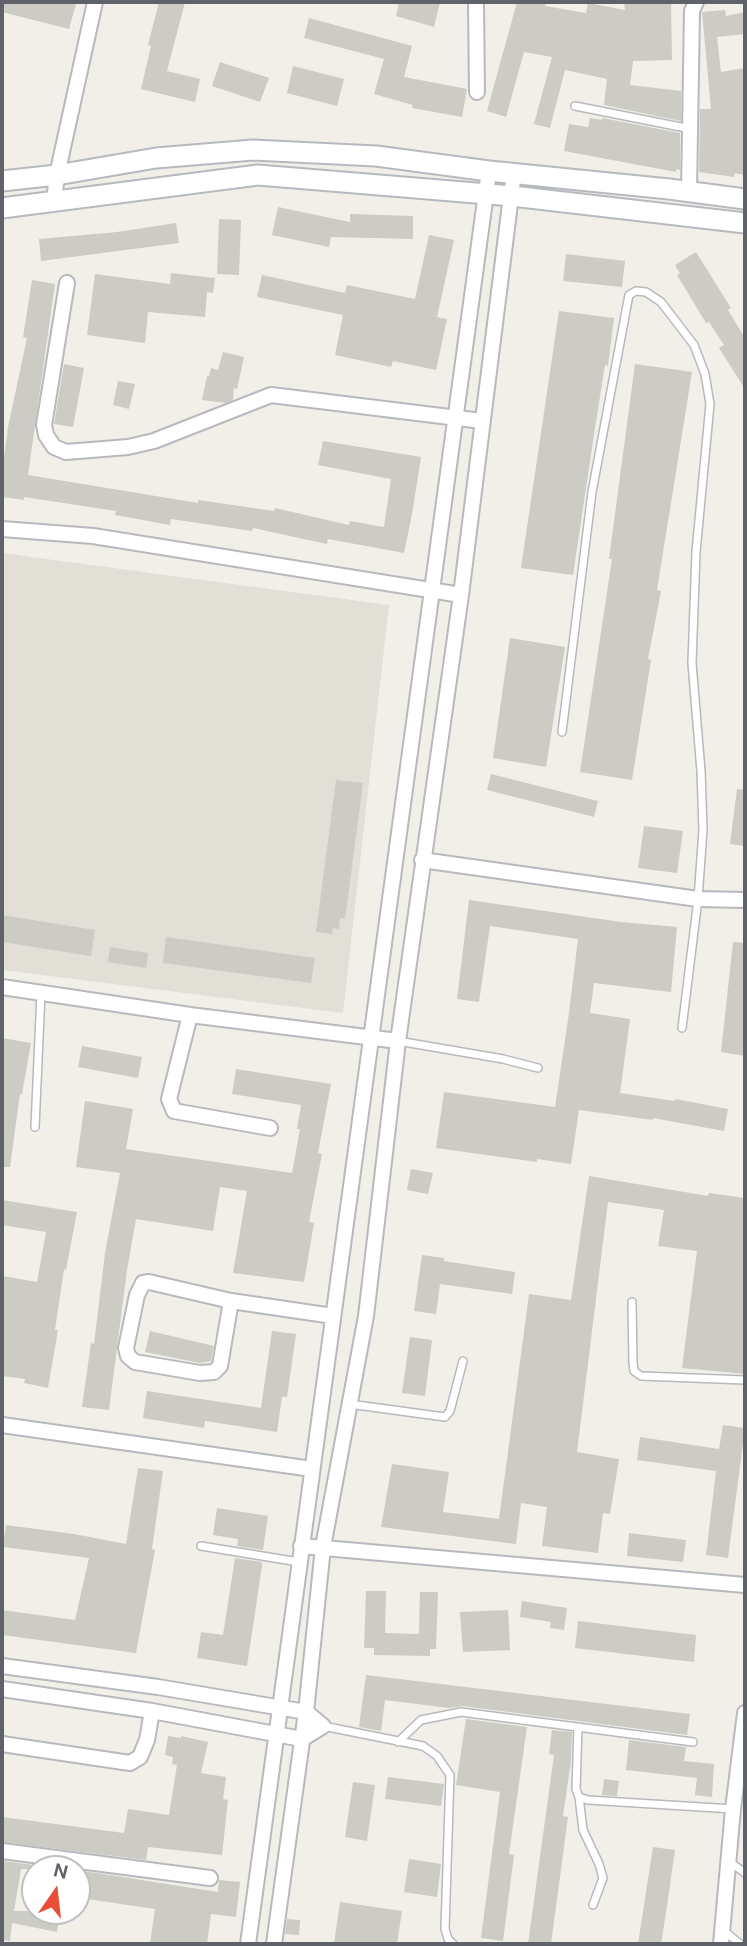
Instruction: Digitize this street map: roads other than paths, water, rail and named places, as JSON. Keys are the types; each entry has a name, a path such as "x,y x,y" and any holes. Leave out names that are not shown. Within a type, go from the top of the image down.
{"main road":[{"path":"2,181 57,175 156,158 253,150 376,156 745,199"},
{"path":"2,208 258,175 512,196 745,223"}],"street":[{"path":"54,201 57,175 95,2"},
{"path":"476,2 477,92"},
{"path":"689,191 692,11 696,2"},
{"path":"248,1944 489,171"},
{"path":"274,1944 306,1712 323,1547 366,1316 398,1041 461,595 514,172"},
{"path":"66,283 44,425 46,435 54,447 66,452 154,442 271,395 482,421"},
{"path":"2,529 93,536 461,595"},
{"path":"422,860 698,900 745,900"},
{"path":"2,987 190,1015 398,1041"},
{"path":"190,1015 169,1099 174,1111 270,1128"},
{"path":"231,1301 220,1366 214,1372 200,1373 135,1363 128,1356 126,1348 131,1321 142,1283 149,1282 231,1301 334,1316"},
{"path":"2,1425 313,1469"},
{"path":"301,1546 745,1585"},
{"path":"2,1666 158,1686 306,1712 323,1726 302,1739 152,1711 2,1689"},
{"path":"2,1744 130,1763 140,1757 147,1740 152,1711"},
{"path":"722,1937 733,1809 745,1713"},
{"path":"2,1851 210,1878"}],"lane":[{"path":"575,106 692,129"},
{"path":"562,732 592,492 629,295 636,291 646,292 661,302 694,345 705,374 710,404 696,552 692,663 703,830 698,900 682,1028"},
{"path":"35,1127 41,993"},
{"path":"398,1041 503,1059 538,1068"},
{"path":"632,1302 632,1363 634,1371 641,1376 745,1380"},
{"path":"348,1404 445,1417 450,1411 463,1361"},
{"path":"201,1546 299,1562"},
{"path":"398,1742 421,1720 461,1712 692,1742"},
{"path":"323,1726 423,1746 437,1756 450,1775 445,1929 453,1944"},
{"path":"578,1727 576,1789 583,1830 603,1878 593,1906"},
{"path":"579,1797 587,1800 733,1809"},
{"path":"730,1862 745,1873"},
{"path":"722,1937 740,1944"}]}
